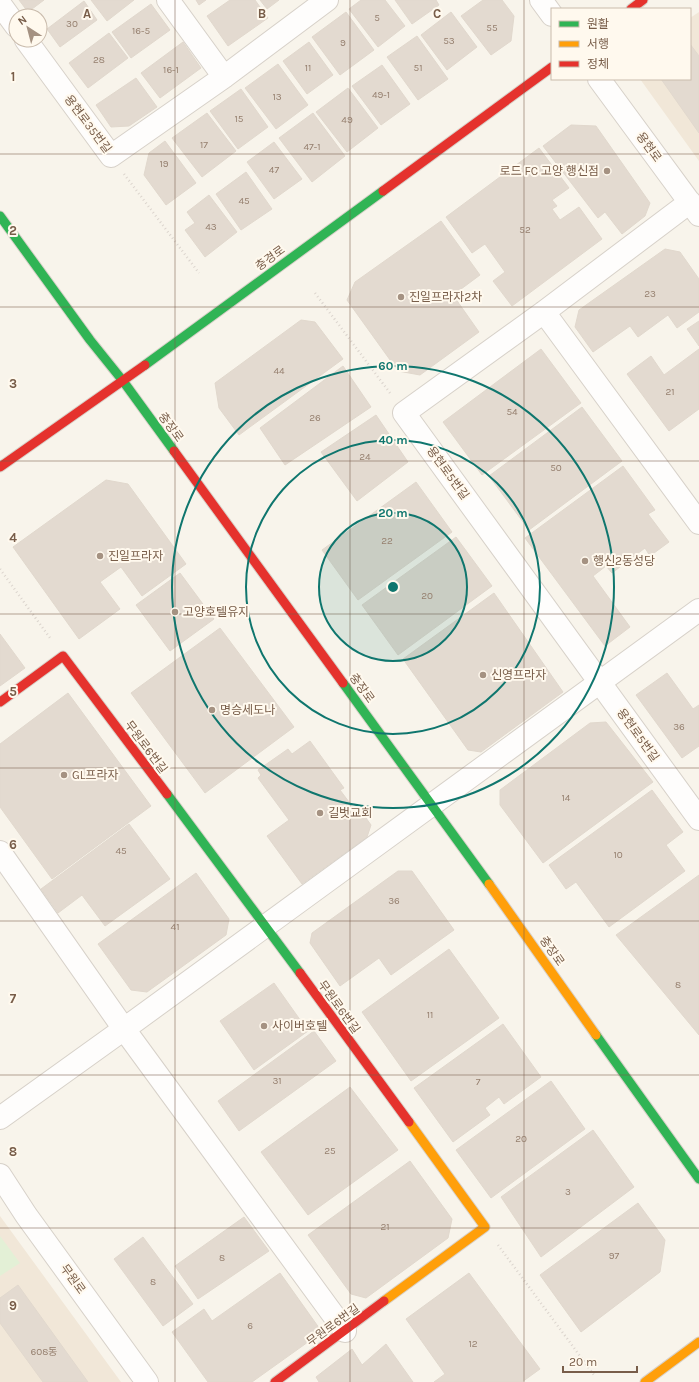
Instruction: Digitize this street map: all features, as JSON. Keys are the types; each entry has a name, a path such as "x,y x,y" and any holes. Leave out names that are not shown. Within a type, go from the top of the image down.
{"main road":[{"path":"632,8 643,0"},
{"name":"충경로","path":"0,467 123,381 551,67"},
{"name":"충장로","path":"0,216 90,340 123,381 432,804 699,1179"},
{"path":"0,702 63,656"},
{"name":"무원로6번길","path":"63,656 265,925 485,1227 275,1382"},
{"path":"645,1382 699,1342"}],"street":[{"path":"168,0 224,77"},
{"name":"용현로35번길","path":"32,48 110,156 224,77 327,0"},
{"path":"541,0 551,14"},
{"path":"0,4 8,15"},
{"name":"용현로","path":"600,80 694,209"},
{"path":"404,413 544,312 694,209"},
{"path":"544,312 699,523"},
{"name":"용현로5번길","path":"404,413 699,819"},
{"path":"0,1118 699,610"},
{"path":"0,852 124,1029 345,1331"},
{"name":"무원로","path":"0,1175 26,1215 147,1382"}],"path":[{"path":"110,156 199,272"},
{"path":"315,293 404,413"},
{"path":"0,569 63,656"},
{"path":"485,1227 594,1375"}],"shaded area":[{"path":"699,12 699,161 641,80 691,80 691,17"},
{"path":"0,1216 121,1382 0,1382"}],"green space":[{"path":"0,1236 20,1263 0,1276"}],"building":[{"path":"19,0 44,0 33,8 25,8"},
{"path":"91,0 134,0 107,21"},
{"path":"196,0 206,0 199,5"},
{"path":"230,0 255,0 268,18 228,46 207,16"},
{"path":"260,0 279,0 267,9"},
{"path":"361,0 385,0 405,26 378,47 349,9"},
{"path":"395,0 436,0 439,5 412,24"},
{"path":"483,0 502,0 514,16 511,41 491,55 461,16"},
{"path":"84,1 97,20 60,47 48,28"},
{"path":"151,4 170,30 131,58 112,32"},
{"path":"346,12 374,50 340,75 312,37"},
{"path":"451,12 477,47 447,70 421,35"},
{"path":"109,33 128,58 88,88 69,63"},
{"path":"417,36 448,79 418,100 387,57"},
{"path":"183,42 201,68 160,98 141,73"},
{"path":"309,42 333,75 307,94 283,61"},
{"path":"691,45 699,56 699,133 662,80 691,80"},
{"path":"278,64 308,105 276,129 245,88"},
{"path":"382,65 410,104 381,125 352,86"},
{"path":"136,78 157,107 129,126 111,127 96,105"},
{"path":"348,88 378,128 347,152 316,112"},
{"path":"241,89 268,127 238,149 210,111"},
{"path":"207,113 236,151 202,177 172,138"},
{"path":"313,113 345,156 312,182 279,138"},
{"path":"571,125 596,126 650,203 645,216 622,234 605,212 598,218 543,146"},
{"path":"165,141 196,183 166,205 144,175 149,153"},
{"path":"274,142 302,179 274,199 247,162"},
{"path":"539,148 569,188 552,200 557,206 552,209 560,220 579,207 602,239 512,306 493,281 505,272 485,244 472,253 446,217"},
{"path":"246,172 272,209 241,230 216,194"},
{"path":"209,195 237,232 205,257 185,230 195,223 187,212"},
{"name":"진일프라자2차","path":"441,221 480,275 453,295 479,332 420,375 398,371 347,300 355,282"},
{"path":"665,249 680,252 699,279 699,312 677,328 668,315 638,337 630,326 593,352 575,327 579,310"},
{"path":"301,320 315,322 343,359 239,435 219,408 215,383"},
{"path":"699,321 699,346 687,329"},
{"path":"541,349 581,403 482,475 443,422"},
{"path":"699,349 699,409 669,431 627,374 651,356 664,375"},
{"path":"343,366 371,407 285,465 260,428"},
{"path":"582,407 622,461 529,530 489,476"},
{"path":"376,415 408,462 357,501 321,452"},
{"name":"행신2동성당","path":"623,466 655,510 648,514 669,542 650,556 645,548 612,573 606,566 593,576 630,627 605,646 525,538"},
{"name":"진일프라자","path":"106,480 128,484 186,564 142,596 121,567 100,582 120,609 79,639 13,547"},
{"path":"416,482 452,532 358,600 322,550"},
{"path":"456,537 492,586 398,655 362,605"},
{"name":"고양호텔유지","path":"180,573 214,619 170,651 136,605"},
{"name":"신영프라자","path":"494,593 563,692 481,752 468,750 403,659"},
{"name":"명승세도나","path":"220,628 294,727 205,793 131,693"},
{"path":"0,634 25,668 0,686"},
{"path":"667,673 693,709 699,705 699,746 682,758 636,695"},
{"name":"GL프라자","path":"68,693 151,806 52,879 0,807 0,744"},
{"path":"606,722 653,782 543,863 500,805 500,790 590,723"},
{"name":"길벗교회","path":"310,741 344,788 340,790 358,814 361,811 371,825 367,837 302,884 267,836 289,820 258,778 261,775 258,770 288,749 292,754"},
{"path":"652,790 683,832 666,845 685,871 609,927 576,882 566,889 549,865"},
{"path":"129,824 170,879 105,926 82,895 58,913 41,889"},
{"path":"398,871 412,871 454,930 391,975 379,958 340,986 310,943 312,933"},
{"path":"196,873 229,919 226,935 147,992 131,990 98,944"},
{"path":"699,875 699,1035 616,935"},
{"path":"449,949 499,1018 411,1081 362,1012"},
{"name":"사이버호텔","path":"274,983 308,1031 254,1070 220,1021"},
{"path":"503,1024 541,1077 504,1104 499,1097 485,1108 490,1115 453,1142 414,1088"},
{"path":"314,1031 336,1061 239,1131 218,1101"},
{"path":"551,1081 585,1129 491,1198 456,1150"},
{"path":"350,1087 398,1150 308,1215 261,1152"},
{"path":"593,1130 634,1187 541,1257 501,1197"},
{"path":"410,1161 452,1219 448,1238 366,1298 351,1294 308,1235"},
{"path":"638,1203 665,1240 660,1272 581,1332 540,1275"},
{"path":"244,1217 269,1251 198,1299 175,1266"},
{"path":"143,1237 193,1304 163,1326 114,1259"},
{"path":"280,1273 322,1332 252,1382 208,1382 172,1332 204,1309 212,1321"},
{"path":"469,1273 540,1369 522,1382 434,1382 445,1374 406,1319"},
{"path":"18,1285 88,1382 43,1382 0,1323 0,1298"},
{"path":"386,1344 413,1382 319,1382 316,1377 352,1349 362,1365"}],"traffic: fast":[{"path":"145,365 383,191"},
{"path":"0,216 90,340 123,381 174,451"},
{"path":"343,683 489,884"},
{"path":"167,794 300,973"},
{"path":"596,1035 699,1179"}],"traffic: slow":[{"path":"489,884 596,1035"},
{"path":"384,1301 485,1227 409,1122"},
{"path":"645,1382 699,1342"}],"traffic: jam":[{"path":"632,8 643,0"},
{"path":"383,191 551,68"},
{"path":"0,467 145,365"},
{"path":"174,451 343,683"},
{"path":"0,702 63,656 167,794"},
{"path":"300,973 409,1122"},
{"path":"275,1382 384,1301"}],"place":[{"name":"로드 FC 고양 행신점","path":"607,171"},
{"name":"진일프라자2차","path":"401,297"},
{"name":"진일프라자","path":"100,556"},
{"name":"행신2동성당","path":"585,561"},
{"name":"고양호텔유지","path":"175,612"},
{"name":"신영프라자","path":"483,675"},
{"name":"명승세도나","path":"212,710"},
{"name":"GL프라자","path":"64,775"},
{"name":"길벗교회","path":"320,813"},
{"name":"사이버호텔","path":"264,1026"}]}
